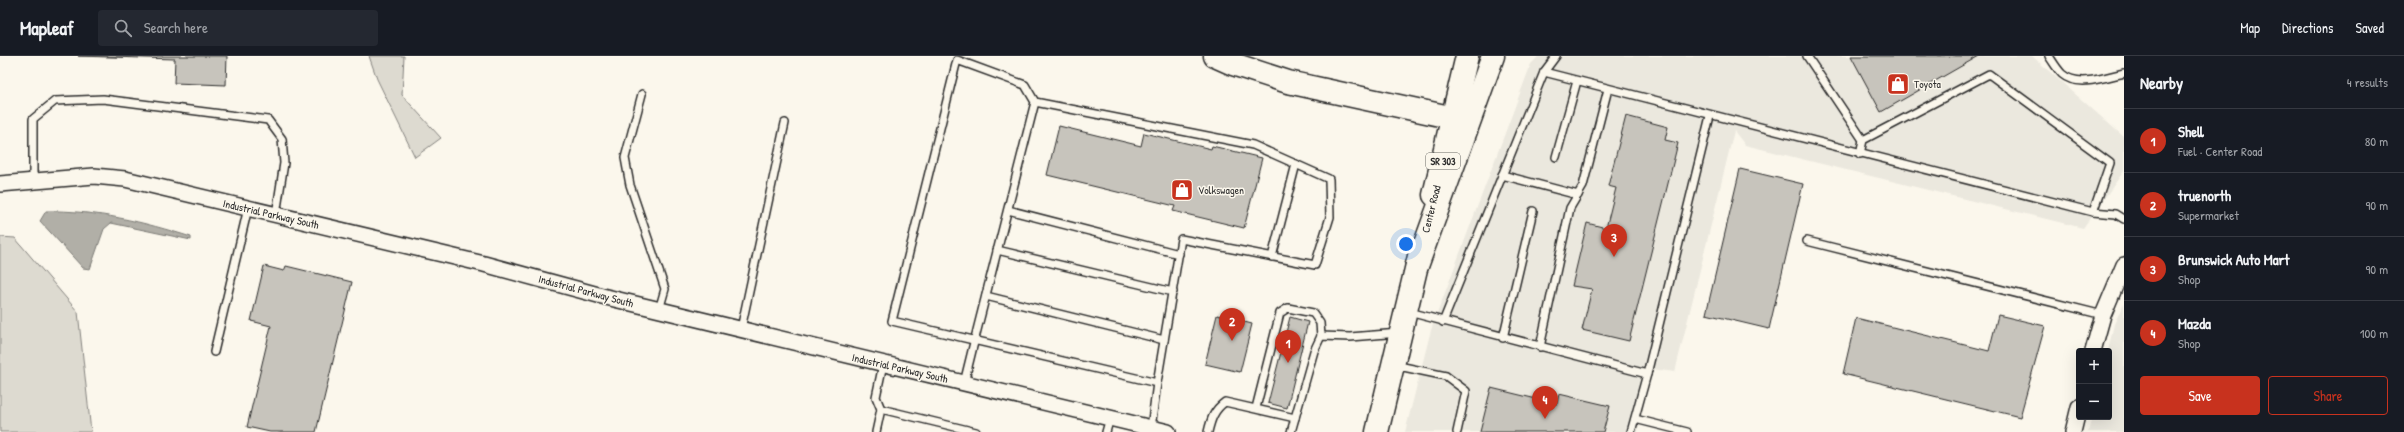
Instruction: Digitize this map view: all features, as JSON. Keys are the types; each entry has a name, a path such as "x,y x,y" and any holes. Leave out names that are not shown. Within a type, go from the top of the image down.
{"main road":[{"path":"1215,56 1233,64 1288,82 1454,118"},
{"name":"Center Road","path":"1377,432 1454,118 1467,56"},
{"path":"1417,266 1493,56"}],"street":[{"name":"Industrial Parkway South","path":"0,184 94,176 125,179 484,264 659,310 964,383 1108,425 1151,428 1168,432"},
{"path":"2094,348 2102,315 2124,265"},
{"path":"2073,432 2076,420"}],"lane":[{"path":"1443,322 1544,72 1556,56"},
{"path":"1807,56 1863,140 1860,154"},
{"path":"2049,56 2063,75 2076,80 2090,80 2124,73"},
{"path":"964,383 974,340 1035,102 1025,85 958,60 892,321 974,340 1157,383"},
{"path":"1544,72 1710,116 2093,212 2116,214 2124,219"},
{"path":"1863,140 1988,74 2110,163 2093,212"},
{"path":"1556,158 1577,81"},
{"path":"1540,347 1570,208 1583,186 1608,89"},
{"path":"642,94 625,158 630,185 664,289 659,310"},
{"path":"33,180 33,120 55,101 103,99 268,120 282,138 284,163 276,215"},
{"path":"1035,102 1253,145 1329,179 1330,217 1315,265 1182,239 1164,340 1151,428"},
{"path":"1631,432 1647,374 1710,116"},
{"path":"741,329 785,123"},
{"path":"1272,257 1296,164"},
{"path":"1502,175 1578,194"},
{"path":"214,352 248,208"},
{"path":"1008,210 1179,254"},
{"path":"1503,338 1533,211"},
{"path":"1806,241 2102,315"},
{"path":"997,250 1173,292"},
{"path":"986,296 1164,340"},
{"path":"1256,408 1280,313 1288,308 1313,313 1320,323 1321,336 1314,351 1292,432"},
{"path":"1406,312 1647,374"},
{"path":"1321,336 1350,337 1401,333"},
{"path":"876,432 881,409 876,396 883,364"},
{"path":"1393,364 1446,376 1466,391 1457,432"},
{"path":"1208,432 1212,417 1219,407 1225,402 1295,418"},
{"path":"881,409 976,432"},
{"path":"1635,419 1687,432"}],"shaded area":[{"path":"369,56 404,56 402,95 441,138 415,157 377,79"},
{"path":"1539,56 2032,56 2124,137 2124,171 2083,228 1745,145 1734,131 1675,372 1652,369 1638,432 1405,432 1431,330 1531,64"},
{"path":"46,211 65,211 120,218 191,237 191,240 111,223 104,229 90,269 83,268 40,221"},
{"path":"0,237 15,238 78,312 91,432 0,432"},
{"path":"2124,303 2124,432 2088,432 2091,420 2112,420 2112,348 2109,348 2114,324"}],"building":[{"path":"78,56 227,56 226,85 174,83 175,59"},
{"name":"Toyota","path":"1851,56 1979,56 1881,112"},
{"path":"1626,116 1668,127 1665,140 1678,143 1629,341 1582,330 1592,289 1572,286 1587,223 1606,228 1616,188 1608,186"},
{"name":"Volkswagen","path":"1059,126 1141,146 1144,133 1211,149 1212,146 1262,158 1244,228 1173,211 1175,206 1047,175"},
{"path":"1740,169 1803,184 1769,329 1706,314"},
{"path":"264,266 284,271 286,266 352,282 316,432 270,432 247,427 271,326 251,321"},
{"path":"1217,315 1252,324 1240,372 1205,364"},
{"path":"1998,315 2045,326 2020,417 1843,374 1856,318 1989,351"},
{"path":"1290,317 1308,322 1287,408 1268,403"},
{"path":"1491,388 1557,404 1559,394 1610,406 1603,432 1480,432"}],"place":[{"name":"Toyota","path":"1898,84"},
{"name":"Volkswagen","path":"1182,190"},
{"name":"Brunswick Auto Mart","path":"1614,257"},
{"name":"truenorth","path":"1232,341"},
{"name":"Shell","path":"1288,363"},
{"name":"Mazda","path":"1545,419"}]}
